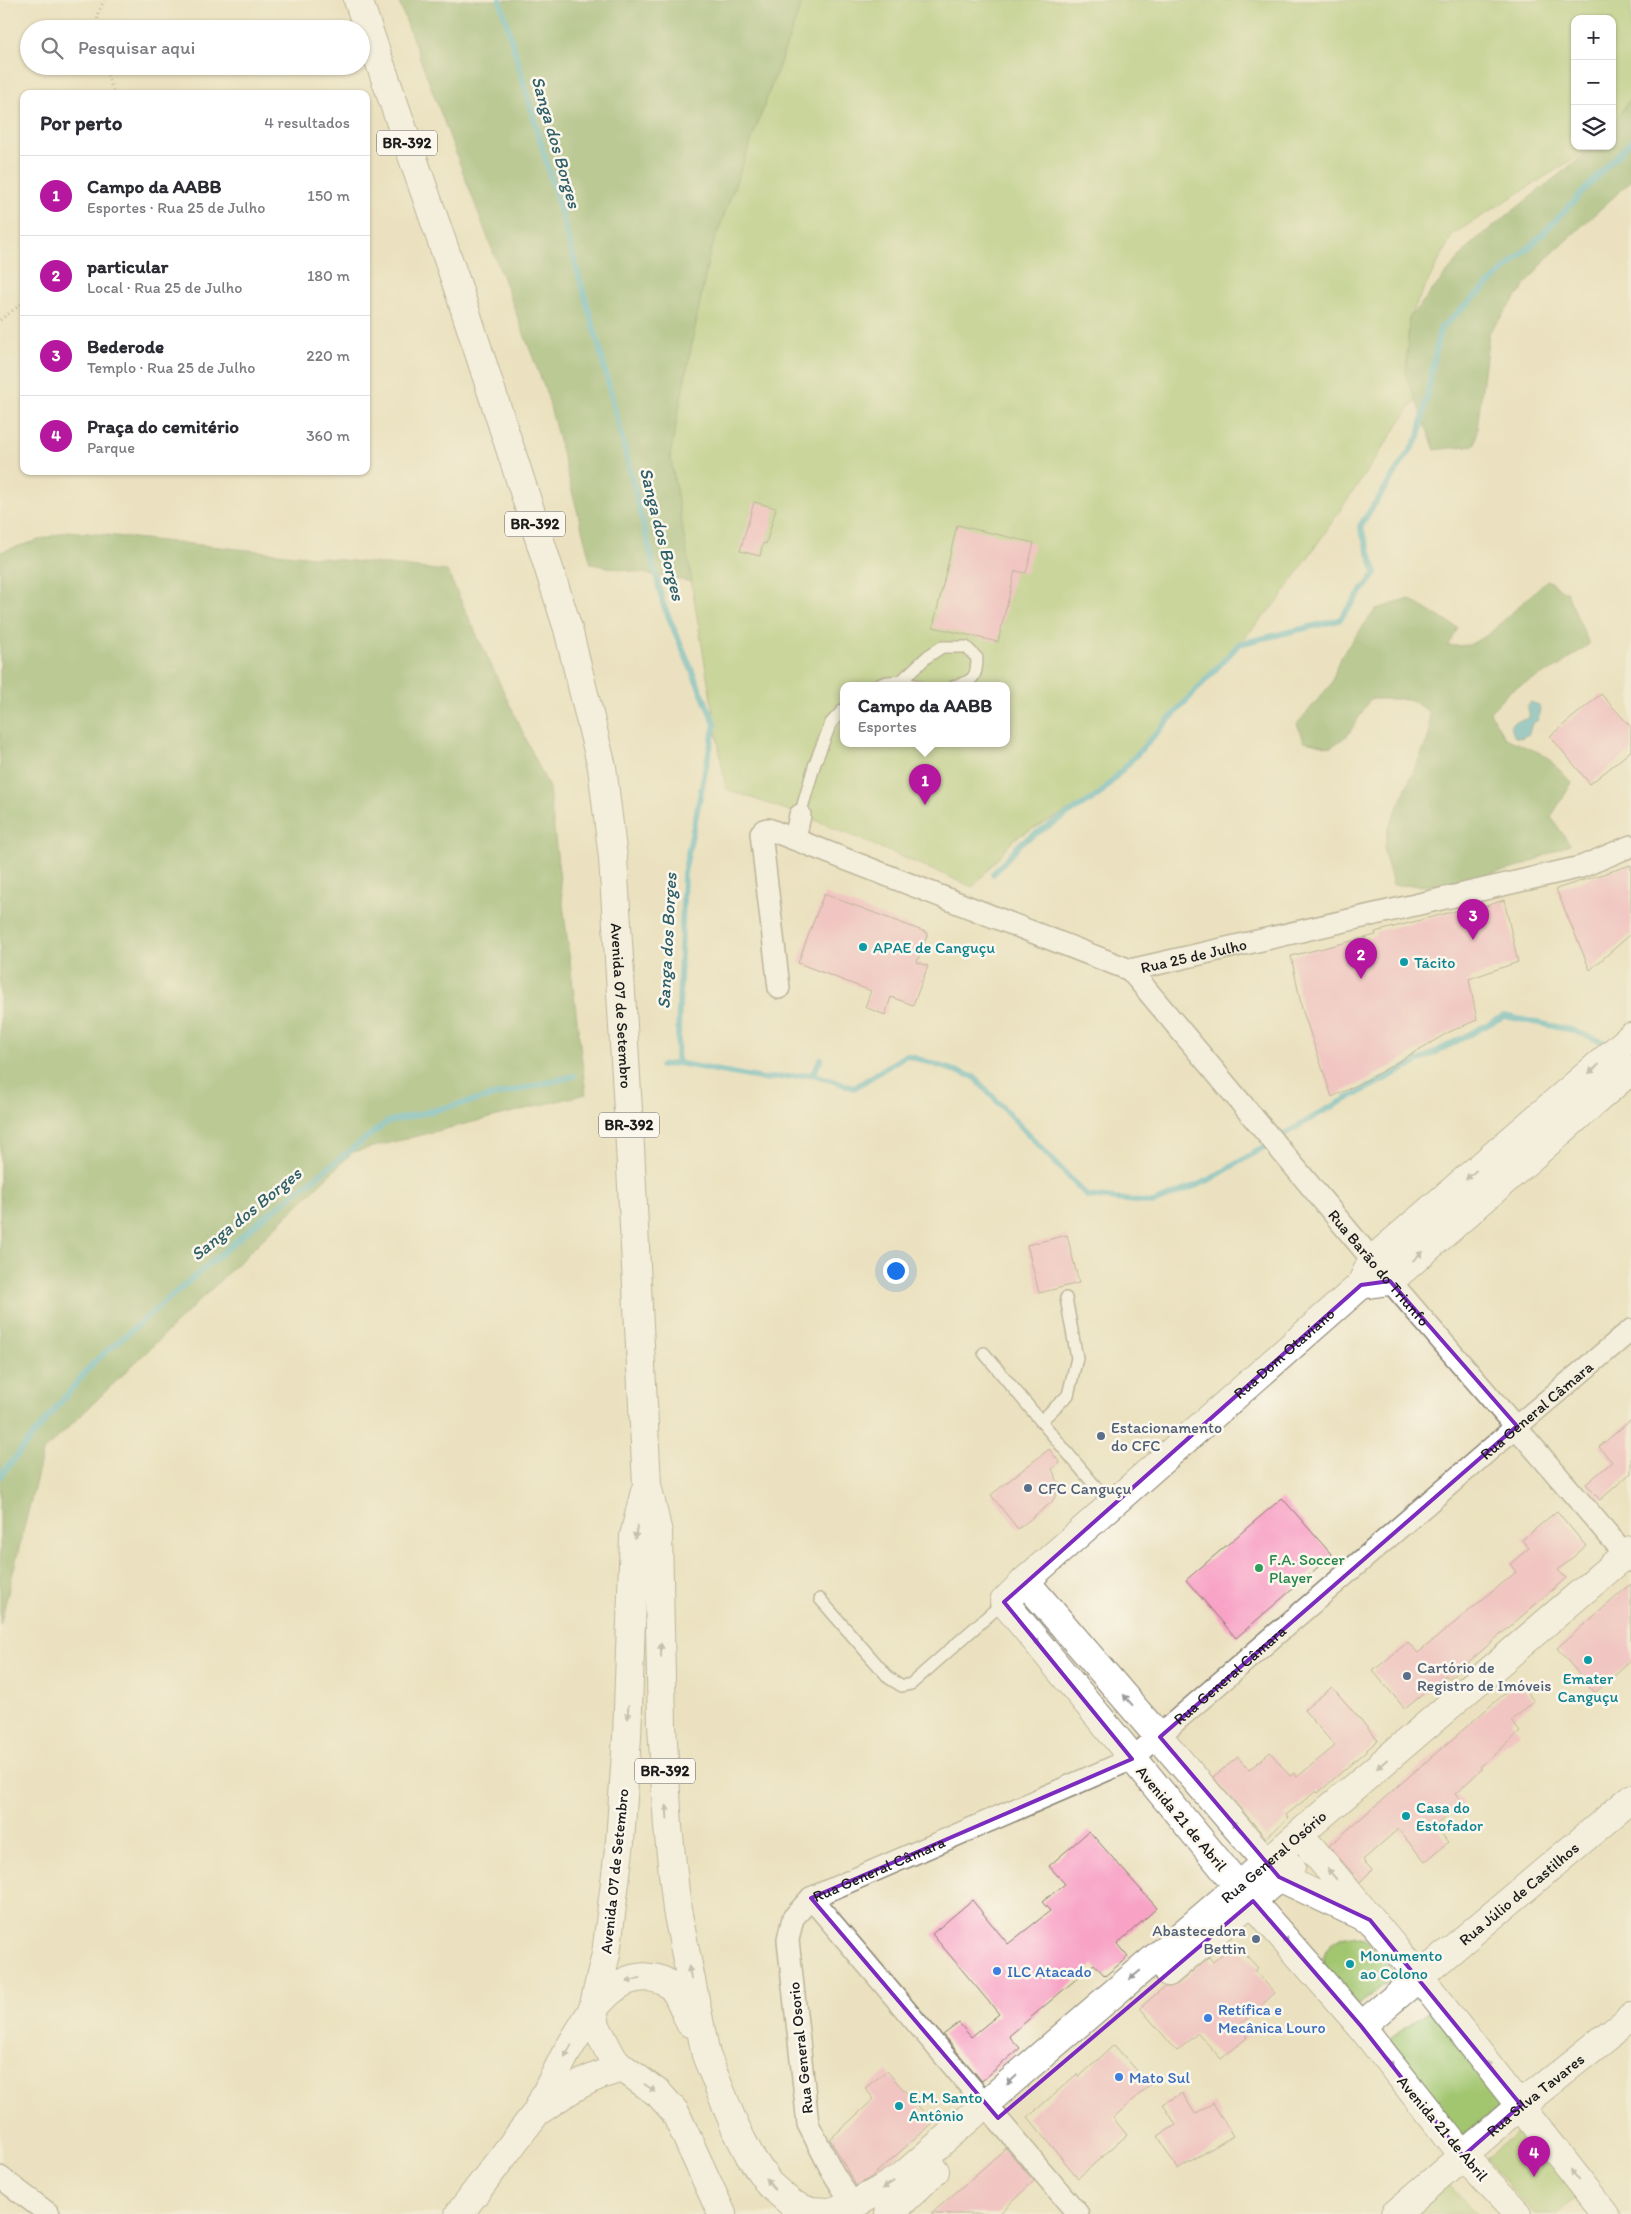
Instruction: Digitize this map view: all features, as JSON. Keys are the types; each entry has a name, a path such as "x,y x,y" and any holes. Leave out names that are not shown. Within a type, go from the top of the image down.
{"main road":[{"name":"Avenida 07 de Setembro","path":"358,0 365,20"},
{"name":"Avenida 07 de Setembro","path":"370,35 456,285 543,550 568,629 602,767 614,868 629,1127 646,1485 658,1533 662,1724 668,1828 677,1910 706,2055 735,2127 750,2156 769,2184 792,2204 813,2212"},
{"name":"Rua Dom Otaviano","path":"1390,1280 1542,1131 1631,1037"},
{"name":"Rua Dom Otaviano","path":"1004,1602 1025,1581 1112,1507 1362,1285 1372,1260 1542,1131 1631,1070"},
{"path":"1362,1285 1390,1280"},
{"name":"Avenida 07 de Setembro","path":"646,1485 634,1536 627,1737 620,1842 606,1954 593,2009 596,2026 605,2045 623,2068 659,2094 675,2112 722,2214"},
{"name":"Rua General Osório","path":"1273,1870 1312,1849 1630,1559"},
{"name":"Rua General Osório","path":"813,2212 830,2212 853,2205 882,2189 992,2111 1033,2085 1273,1870 1630,1559"},
{"path":"1025,1581 1273,1870 1370,1920"},
{"name":"Avenida 21 de Abril","path":"1004,1602 1132,1759 1361,2026 1463,2156 1518,2214"},
{"name":"Rua Júlio de Castilhos","path":"1361,2026 1631,1800"},
{"path":"1312,1849 1419,1977 1605,2214"},
{"path":"459,2214 536,2113 565,2055 593,2009 613,1989 629,1980 647,1977 663,1980 676,1992 706,2055"},
{"name":"Rua Silva Tavares","path":"1396,2214 1521,2105 1631,2017"},
{"path":"536,2113 578,2084 623,2068"},
{"name":"Rua General Osório","path":"889,2214 992,2111"}],"street":[{"path":"795,839 800,815"},
{"name":"Rua 25 de Julho","path":"779,988 762,833 768,829 1130,970 1581,867 1631,846"},
{"name":"Rua Barão do Triunfo","path":"1130,970 1372,1260 1630,1559"},
{"name":"Rua General Câmara","path":"788,1940 793,1918 811,1898 1132,1759 1160,1737 1517,1426 1631,1330"},
{"path":"811,1898 1078,2214"},
{"name":"Rua General Osorio","path":"788,1940 808,2124 832,2172 853,2205"},
{"path":"0,2177 49,2214"}],"lane":[{"path":"884,682 900,682 928,656 942,646 966,646 978,658 977,672 970,682"},
{"path":"800,815 815,763 831,723 840,713"},
{"path":"1041,1421 1068,1395 1077,1358 1066,1298"},
{"path":"984,1353 1112,1507"},
{"path":"820,1599 889,1678 902,1686 911,1684 1004,1602"}],"path":[{"path":"98,20 104,0"},
{"path":"107,75 113,90"},
{"path":"0,320 20,305"}],"highlighted area":[{"path":"1390,1281 1517,1426 1160,1737 1279,1877 1370,1920 1521,2105 1463,2156 1361,2026 1253,1901 998,2118 811,1898 1132,1759 1004,1602 1361,1285"}],"green space":[{"path":"398,0 803,0 709,256 670,455 692,582 591,564 547,395"},
{"path":"803,0 1631,0 1631,98 1616,119 1616,15 1571,15 1571,150 1588,150 1453,234 1409,318 1406,375 1416,399 1279,600 1099,795 1015,838 973,887 810,818 726,789 670,455 709,256"},
{"path":"1631,98 1631,181 1545,260 1489,333 1475,445 1435,450 1406,375 1409,318 1472,243 1590,150 1616,150 1616,119"},
{"path":"68,531 447,571 549,788 586,1094 353,1152 43,1452 0,1625 0,552"},
{"path":"1547,580 1567,593 1589,644 1558,667 1511,690 1490,712 1505,738 1545,755 1572,783 1551,817 1570,844 1517,868 1434,886 1393,885 1384,852 1388,829 1429,736 1429,712 1409,699 1370,699 1348,735 1331,747 1304,741 1297,724 1331,684 1340,657 1376,609 1409,599 1458,628 1448,646 1469,645 1489,634"},
{"path":"1353,1935 1364,1938 1396,1975 1359,2005 1334,1979 1324,1962 1326,1950 1330,1945 1341,1938"},
{"path":"1430,2009 1505,2104 1459,2138 1385,2043"},
{"path":"1527,2125 1579,2195 1557,2214 1534,2214 1486,2159"},
{"path":"1449,2185 1477,2214 1415,2214"}],"water":[{"path":"1531,702 1539,705 1538,720 1532,724 1529,734 1521,738 1515,737 1511,727 1517,721 1529,718 1526,706"}],"building":[{"path":"754,502 776,508 766,544 763,543 760,556 740,551"},
{"path":"957,525 1034,543 1026,573 1015,571 998,642 933,627"},
{"path":"1601,694 1631,727 1631,751 1590,784 1550,736"},
{"path":"1631,865 1631,934 1590,970 1556,889"},
{"name":"APAE de Canguçu","path":"824,894 928,933 917,962 928,966 913,1005 891,997 885,1015 865,1007 871,991 798,963"},
{"path":"1504,900 1518,962 1469,979 1477,1020 1449,1032 1369,1079 1332,1097 1302,1009 1291,956 1376,935 1375,932 1455,911 1480,908"},
{"path":"1067,1235 1079,1283 1039,1293 1027,1245"},
{"path":"1631,1420 1631,1473 1600,1500 1586,1484 1612,1462 1599,1447"},
{"name":"CFC Canguçu","path":"1049,1449 1060,1463 1052,1469 1058,1482 1056,1495 1052,1502 1018,1529 991,1495"},
{"name":"F.A. Soccer Player","path":"1282,1498 1332,1555 1236,1638 1186,1580"},
{"path":"1557,1511 1586,1546 1558,1570 1566,1578 1449,1679 1446,1675 1405,1709 1373,1671 1408,1642 1418,1653 1516,1572 1510,1564 1529,1548 1522,1540"},
{"path":"1631,1584 1631,1661 1595,1693 1557,1648"},
{"path":"1518,1682 1534,1701 1511,1721 1520,1732 1480,1767 1482,1769 1455,1794 1463,1803 1435,1826 1448,1842 1425,1862 1398,1829 1363,1860 1372,1870 1360,1882 1329,1846"},
{"path":"1332,1687 1378,1740 1318,1793 1316,1791 1286,1815 1288,1818 1266,1838 1213,1777 1238,1757 1249,1770 1270,1752 1290,1776 1294,1773 1297,1777 1335,1746 1304,1710"},
{"path":"1089,1831 1157,1908 1117,1944 1128,1957 1105,1976 1094,1964 1009,2036 1020,2048 982,2081 943,2035 959,2023 971,2037 999,2014 932,1934 972,1900 1008,1944 1050,1911 1042,1902 1065,1884 1049,1866"},
{"path":"1235,1943 1258,1968 1255,1971 1275,1993 1239,2026 1248,2037 1221,2059 1198,2033 1177,2051 1140,2008 1164,1987 1178,1984 1209,1957 1213,1962"},
{"path":"1114,2045 1150,2085 1113,2118 1127,2135 1078,2178 1028,2117 1077,2074 1079,2077"},
{"path":"887,2071 933,2123 870,2178 856,2186 830,2139 874,2099 865,2088"},
{"path":"1182,2093 1195,2114 1213,2103 1233,2136 1177,2169 1158,2136 1176,2125 1163,2104"},
{"path":"1006,2148 1034,2181 999,2214 931,2214"}],"waterway":[{"name":"Sanga dos Borges","path":"500,0 599,346 663,604 715,724 684,873 677,1063 661,1066"},
{"path":"993,874 1022,842 1099,795 1239,644 1339,620 1376,573 1360,526 1419,437 1440,329 1539,238 1631,141"},
{"path":"812,1074 854,1088 906,1055 974,1077 1087,1196 1153,1203 1209,1180 1322,1112 1504,1016 1572,1030 1611,1045"},
{"path":"677,1063 764,1079 812,1074 821,1059"},
{"name":"Sanga dos Borges","path":"0,1476 93,1363 263,1218 387,1122 574,1076"}],"place":[{"name":"Campo da AABB","path":"925,805"},
{"name":"Bederode","path":"1473,940"},
{"name":"APAE de Canguçu","path":"863,947"},
{"name":"Tácito","path":"1404,962"},
{"name":"particular","path":"1361,979"},
{"name":"Estacionamento do CFC","path":"1101,1436"},
{"name":"CFC Canguçu","path":"1028,1488"},
{"name":"F.A. Soccer Player","path":"1259,1568"},
{"name":"Emater Canguçu","path":"1588,1660"},
{"name":"Cartório de Registro de Imóveis","path":"1407,1676"},
{"name":"Casa do Estofador","path":"1406,1816"},
{"name":"Abastecedora Bettin","path":"1256,1939"},
{"name":"Monumento ao Colono","path":"1350,1964"},
{"name":"ILC Atacado","path":"997,1971"},
{"name":"Retífica e Mecânica Louro","path":"1208,2018"},
{"name":"Mato Sul","path":"1119,2077"},
{"name":"E.M. Santo Antônio","path":"899,2106"},
{"name":"Praça do cemitério","path":"1534,2177"}]}
